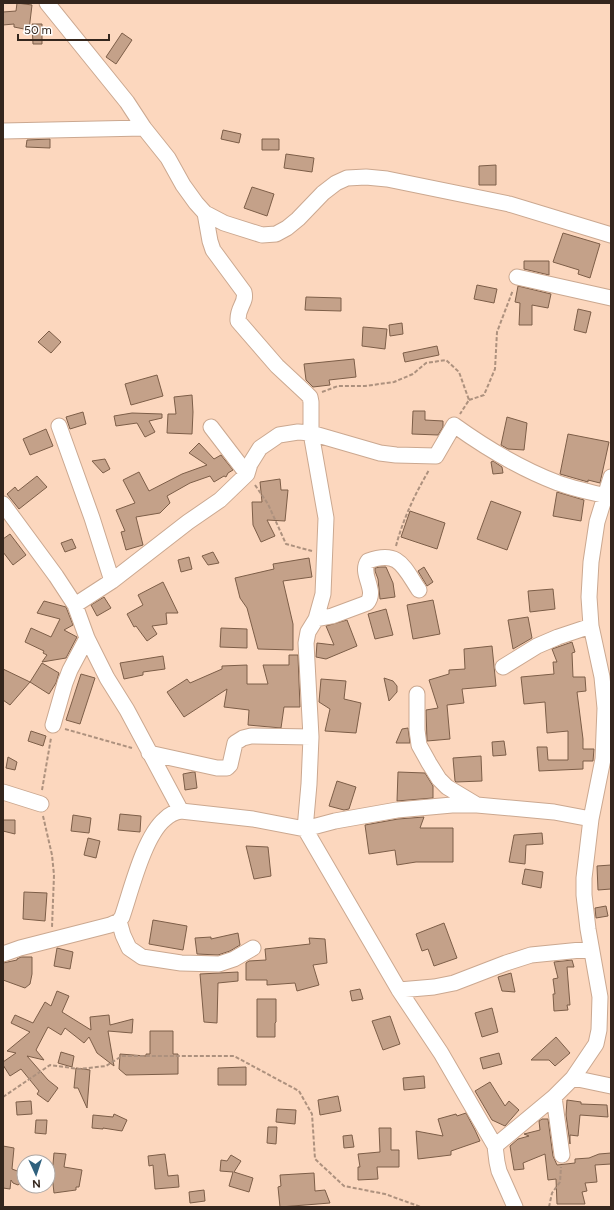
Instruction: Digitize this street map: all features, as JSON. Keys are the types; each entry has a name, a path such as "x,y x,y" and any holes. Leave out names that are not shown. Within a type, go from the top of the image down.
{"street":[{"path":"46,3 105,74 168,158 187,191 196,203 205,213 224,223 262,235 276,234 287,228 298,219 323,193 336,183 347,178 366,177 387,179 509,204 611,235"},
{"path":"3,131 144,128"},
{"path":"205,213 213,250 244,292 245,300 238,311 238,321 277,366 310,397 311,433 326,518 323,594 316,619 308,632 306,643 311,737 305,829 399,990 441,1053 495,1146 499,1171 515,1207"},
{"path":"517,277 611,298"},
{"path":"75,605 112,582 188,522 220,500 247,474 250,464 260,448 280,435 298,432 311,433 380,453 436,456 454,425 477,442 536,474 559,483 608,497"},
{"path":"59,426 90,511 112,582"},
{"path":"211,427 247,474"},
{"path":"495,1146 554,1097 573,1078 596,1044 599,1030 600,997 591,949 584,894 591,819 607,758 604,694 590,626 589,597 591,562 598,522 608,497 611,477"},
{"path":"3,504 56,576 75,605 87,638 107,678 127,710 181,811"},
{"path":"316,619 332,616 367,603 371,594 365,568 366,562 379,557 392,558 400,563 419,590"},
{"path":"503,667 537,646 590,626"},
{"path":"53,725 70,670 87,638"},
{"path":"417,694 417,730 419,745 439,779 448,787 477,805"},
{"path":"150,753 217,768 227,768 230,765 235,743 243,738 251,736 311,737"},
{"path":"3,792 41,804"},
{"path":"3,954 110,925 119,920 122,917 147,846 158,826 173,813 181,811 253,819 305,829 335,821 397,810 452,805 477,805 554,812 591,819"},
{"path":"119,920 123,935 129,948 142,957 181,963 219,964 234,959 253,948"},
{"path":"399,990 434,987 454,983 531,955 591,949"},
{"path":"600,997 611,986"},
{"path":"573,1078 611,1086"},
{"path":"554,1097 562,1155"}],"path":[{"path":"454,425 469,400 484,395 495,368 497,332 517,277"},
{"path":"310,397 338,386 365,386 394,382 413,374 426,363 446,360 459,372 469,400"},
{"path":"392,558 399,533 418,490 436,456"},
{"path":"247,474 268,504 286,544 324,555"},
{"path":"52,940 54,875 52,855 41,804 53,725 150,753"},
{"path":"3,1097 50,1065 79,1069 106,1066 122,1056 234,1056 299,1091 312,1114 315,1159 344,1186 385,1194 421,1207"},
{"path":"549,1207 552,1193 560,1182 562,1155"}],"building":[{"path":"17,3 32,5 29,30 14,27 14,24 3,25 3,12 16,11"},
{"path":"32,24 42,24 42,44 33,44"},
{"path":"122,33 132,40 116,64 106,57"},
{"path":"223,130 241,134 239,143 221,139"},
{"path":"50,139 50,148 26,147 27,140"},
{"path":"262,139 279,139 279,150 262,150"},
{"path":"286,154 314,158 312,172 284,168"},
{"path":"496,165 496,185 479,185 479,166"},
{"path":"252,187 274,194 267,216 244,208"},
{"path":"563,233 600,244 590,278 578,274 579,270 553,262"},
{"path":"524,261 549,261 549,275 524,269"},
{"path":"477,285 497,289 494,303 474,299"},
{"path":"518,286 551,294 548,308 532,305 532,325 519,325 520,303 515,302"},
{"path":"306,297 341,298 341,311 305,310"},
{"path":"578,309 591,312 586,333 574,330"},
{"path":"402,323 403,334 390,336 389,325"},
{"path":"363,327 387,329 385,349 362,346"},
{"path":"49,331 61,342 51,353 38,342"},
{"path":"437,346 439,355 405,362 403,353"},
{"path":"354,359 356,377 329,380 330,385 313,387 306,380 304,364"},
{"path":"157,375 163,396 131,405 125,384"},
{"path":"192,395 192,434 167,433 168,414 176,414 174,397"},
{"path":"413,411 425,411 425,420 443,421 443,427 438,435 412,434"},
{"path":"83,412 86,424 70,429 66,417"},
{"path":"132,413 162,414 162,418 149,421 155,432 145,437 137,423 116,426 114,416"},
{"path":"507,417 527,423 524,450 508,449 501,445"},
{"path":"46,429 53,446 30,455 23,439"},
{"path":"568,434 609,442 600,483 588,480 588,482 560,474"},
{"path":"199,443 214,459 221,455 233,470 228,473 226,477 224,476 214,482 210,476 190,483 167,496 170,503 160,513 136,517 143,545 126,550 121,532 125,531 116,510 135,503 123,480 139,472 149,491 182,474 207,465 189,453"},
{"path":"105,459 110,469 103,473 92,461"},
{"path":"493,461 502,467 503,473 493,474 491,462"},
{"path":"37,476 47,487 19,509 7,494 15,487 18,491"},
{"path":"280,479 281,490 288,490 285,521 267,520 275,536 261,542 253,525 252,502 262,502 260,482"},
{"path":"557,492 584,500 581,521 553,516"},
{"path":"491,501 521,512 507,550 477,539"},
{"path":"410,511 445,523 437,549 401,537"},
{"path":"10,534 26,555 13,565 3,552 3,539"},
{"path":"72,539 76,548 65,552 61,543"},
{"path":"213,552 219,563 208,565 202,556"},
{"path":"189,557 192,569 181,572 178,560"},
{"path":"309,558 312,577 283,581 293,624 293,650 258,649 247,608 240,598 235,578 274,569 273,564"},
{"path":"386,567 393,583 395,597 380,599 378,579 375,568"},
{"path":"424,567 433,582 427,586 418,571"},
{"path":"163,582 178,613 166,613 167,624 152,626 157,634 147,641 136,626 134,627 127,614 143,605 138,595"},
{"path":"553,589 555,609 530,612 528,591"},
{"path":"104,597 111,608 97,616 91,605"},
{"path":"433,600 440,634 413,639 407,605"},
{"path":"44,601 66,607 73,625 64,630 77,637 66,658 42,662 47,655 43,653 44,651 25,642 31,628 51,637 60,619 37,613"},
{"path":"386,609 393,635 375,639 368,614"},
{"path":"528,617 532,638 513,649 508,620"},
{"path":"347,620 357,646 326,659 316,657 317,643 334,645 326,626"},
{"path":"221,628 247,629 247,648 220,647"},
{"path":"572,642 575,652 572,653 573,677 585,677 586,691 577,692 583,749 594,749 593,761 583,761 583,769 539,771 537,747 547,747 548,760 568,760 568,731 547,733 545,702 524,704 521,677 554,674 553,662 557,662 552,649"},
{"path":"492,646 496,686 462,689 464,703 447,705 450,739 427,741 426,710 438,708 429,680 449,674 449,670 465,669 464,649"},
{"path":"289,655 298,655 300,707 284,707 281,728 248,725 249,710 224,707 227,689 184,717 167,692 187,679 190,683 222,669 222,666 247,665 247,684 268,684 263,665 289,665"},
{"path":"163,656 165,669 143,672 143,675 124,679 120,663"},
{"path":"42,663 59,673 56,683 49,694 30,682"},
{"path":"3,669 30,682 10,705 3,700"},
{"path":"81,674 95,678 80,724 66,720"},
{"path":"384,678 393,681 397,686 397,692 389,701"},
{"path":"321,679 346,681 344,699 361,703 356,733 325,731 330,709 319,702"},
{"path":"408,728 410,743 396,743 402,729"},
{"path":"31,731 46,736 43,746 28,741"},
{"path":"504,741 506,755 493,756 492,742"},
{"path":"481,756 482,781 455,781 453,758"},
{"path":"8,757 17,762 15,770 6,768"},
{"path":"195,772 197,788 185,790 183,774"},
{"path":"398,772 425,773 433,786 433,798 397,801"},
{"path":"337,781 356,787 349,809 344,810 329,806"},
{"path":"120,814 141,816 140,832 118,830"},
{"path":"73,815 91,818 89,833 71,831"},
{"path":"424,817 420,828 453,828 453,862 416,862 397,865 395,850 369,854 365,825 398,819"},
{"path":"3,820 15,820 15,834 3,831"},
{"path":"542,833 543,844 526,845 525,864 509,862 514,835"},
{"path":"88,838 100,841 96,858 84,855"},
{"path":"246,846 268,847 271,876 254,879"},
{"path":"611,865 611,889 598,890 597,866"},
{"path":"525,869 543,872 541,888 522,884"},
{"path":"24,892 47,893 45,921 23,919"},
{"path":"606,906 608,916 596,918 595,908"},
{"path":"153,920 187,926 183,950 149,944"},
{"path":"444,923 457,958 434,966 428,949 422,951 416,934"},
{"path":"238,933 240,945 230,951 218,955 197,954 195,938 211,937 211,939"},
{"path":"309,938 325,939 327,963 313,965 319,985 297,991 295,983 267,985 267,980 246,980 246,963 249,961 266,960 265,949 310,944"},
{"path":"57,948 73,952 70,969 54,966"},
{"path":"21,957 32,957 32,974 30,984 25,988 3,980 3,963 17,960"},
{"path":"572,960 574,967 567,967 570,1005 567,1005 568,1010 554,1011 553,994 555,994 553,979 558,978 554,962"},
{"path":"238,972 238,981 218,983 217,1023 204,1022 200,974"},
{"path":"511,973 515,992 502,991 498,977"},
{"path":"360,989 363,999 352,1001 350,991"},
{"path":"57,991 69,996 62,1012 91,1030 90,1017 109,1015 110,1025 133,1019 132,1033 108,1031 114,1066 97,1053 89,1037 84,1043 65,1028 61,1035 48,1027 36,1050 44,1060 27,1056 48,1080 58,1088 48,1102 37,1094 39,1091 21,1069 10,1076 3,1065 3,1062 16,1053 7,1051 30,1032 11,1023 15,1015 33,1023 45,1002 51,1006"},
{"path":"257,999 276,999 275,1037 257,1037"},
{"path":"492,1008 498,1032 482,1037 475,1013"},
{"path":"390,1016 400,1044 383,1050 372,1021"},
{"path":"150,1031 173,1031 173,1054 178,1054 178,1074 126,1075 119,1069 120,1054 146,1056 146,1054 150,1054"},
{"path":"556,1037 570,1053 555,1066 549,1060 531,1060"},
{"path":"61,1052 74,1056 72,1067 58,1063"},
{"path":"499,1053 502,1064 483,1069 480,1058"},
{"path":"246,1067 246,1085 218,1085 218,1068"},
{"path":"76,1068 90,1070 87,1108 78,1088 74,1088"},
{"path":"424,1076 425,1088 404,1090 403,1078"},
{"path":"490,1082 505,1106 509,1101 519,1110 505,1126 492,1120 475,1091"},
{"path":"338,1096 341,1111 320,1115 318,1100"},
{"path":"567,1100 581,1102 581,1104 607,1105 608,1117 580,1115 578,1136 570,1135 570,1144 566,1115"},
{"path":"31,1101 32,1114 17,1115 16,1102"},
{"path":"277,1109 296,1110 295,1124 276,1122"},
{"path":"466,1113 480,1141 451,1151 451,1155 418,1159 416,1131 443,1136 438,1119"},
{"path":"114,1114 127,1120 122,1131 92,1128 93,1115 113,1117"},
{"path":"542,1119 548,1119 553,1156 557,1165 575,1163 575,1159 589,1158 599,1154 611,1153 611,1164 595,1165 597,1182 585,1183 587,1191 582,1192 585,1204 557,1204 556,1179 548,1180 545,1154 523,1163 524,1169 514,1170 510,1146 518,1139 529,1136 524,1134 540,1130 539,1121"},
{"path":"36,1120 47,1120 46,1134 35,1133"},
{"path":"268,1127 277,1127 276,1144 267,1143"},
{"path":"379,1128 391,1128 391,1150 399,1150 399,1167 377,1167 378,1179 358,1180 358,1167 360,1167 358,1154 380,1152"},
{"path":"352,1135 354,1147 344,1148 343,1136"},
{"path":"3,1146 14,1148 12,1169 16,1170 16,1184 11,1180 10,1189 3,1188"},
{"path":"54,1153 66,1154 64,1167 82,1170 79,1187 76,1187 76,1190 56,1193 56,1154"},
{"path":"165,1154 168,1176 178,1175 179,1187 155,1189 153,1165 149,1166 148,1156"},
{"path":"231,1155 241,1161 234,1172 253,1178 249,1192 229,1186 233,1172 220,1171 221,1160 227,1161"},
{"path":"314,1173 315,1191 325,1190 330,1203 280,1207 278,1187 281,1186 280,1175"},
{"path":"204,1190 205,1201 190,1203 189,1192"}]}
